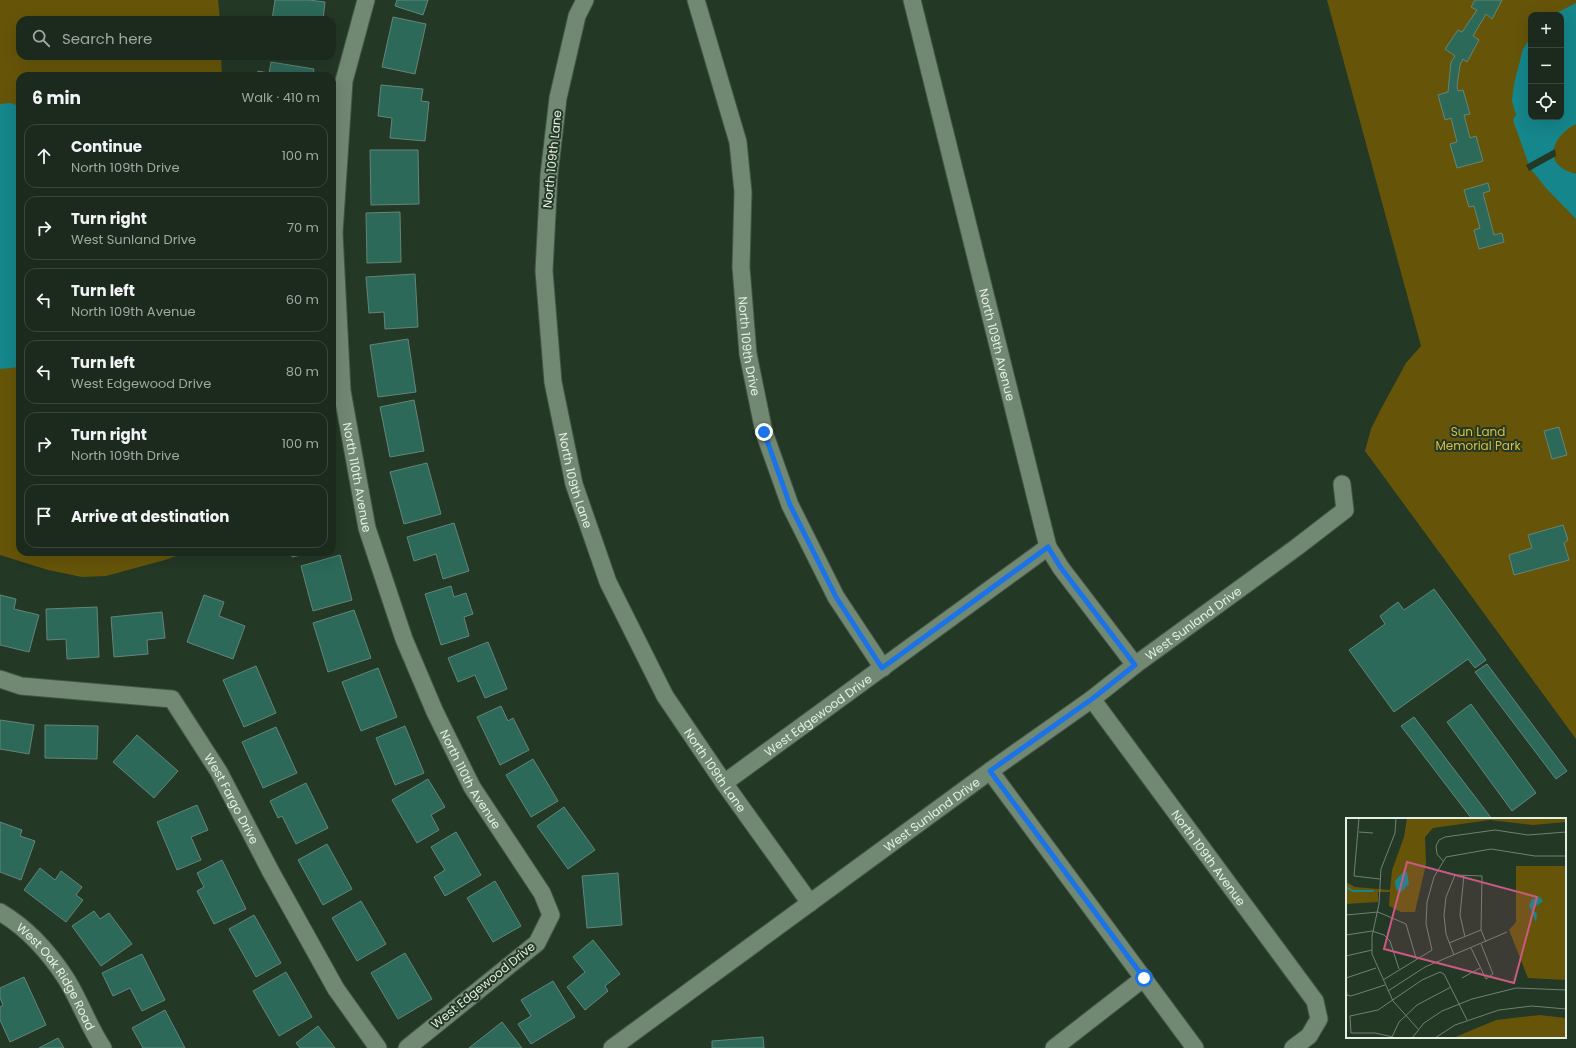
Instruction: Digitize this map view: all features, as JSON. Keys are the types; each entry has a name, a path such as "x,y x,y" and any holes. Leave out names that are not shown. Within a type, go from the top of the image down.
{"street":[{"name":"North 110th Avenue","path":"336,203 344,81 366,0"},
{"name":"North 109th Lane","path":"585,0 577,16 558,98 549,175 544,271 553,382 574,484 608,582 666,696 724,784 810,903"},
{"name":"North 109th Drive","path":"696,0 738,142 743,192 740,266 748,354 764,432 790,505 836,597 882,668"},
{"name":"North 109th Avenue","path":"912,0 1048,547 1061,568 1135,665"},
{"name":"North 110th Avenue","path":"336,272 342,391 367,528 404,639 435,712 472,787 542,893 551,915"},
{"name":"West Sunland Drive","path":"612,1048 990,771 1092,699 1135,665 1297,547 1345,510 1342,484"},
{"name":"West Edgewood Drive","path":"724,784 1048,547"},
{"name":"West Fargo Drive","path":"0,679 21,686 172,699 219,772 271,872 336,990 378,1048"},
{"name":"North 109th Avenue","path":"1092,699 1315,1000 1319,1019 1308,1036 1293,1048"},
{"path":"990,771 1195,1048"},
{"name":"West Oak Ridge Road","path":"0,912 16,922 41,944 66,977 103,1048"},
{"name":"West Edgewood Drive","path":"407,1048 536,943 551,915"},
{"path":"1054,1048 1144,978"}],"green space":[{"path":"0,0 218,0 220,16 16,16 16,60 221,60 222,72 16,72 16,556 176,556 106,576 82,577 48,570 0,555"},
{"name":"Sun Land Memorial Park","path":"1327,0 1576,0 1576,739 1365,451 1371,429 1406,363 1421,346"}],"water":[{"path":"1576,3 1576,124 1560,136 1556,143 1554,158 1558,165 1565,170 1576,174 1576,219 1546,188 1530,168 1513,120 1516,115 1512,101 1514,84 1523,49 1528,42 1528,120 1564,120 1564,12 1559,12"},
{"path":"10,103 16,105 16,367 0,369 0,104"}],"pier":[{"path":"1555,149 1556,156 1529,171 1526,165"}],"building":[{"path":"275,0 309,0 325,2 323,16 273,16"},
{"path":"397,0 428,0 423,15 395,6"},
{"path":"1475,0 1502,0 1492,19 1486,14 1473,36 1479,40 1467,62 1463,59 1460,65 1457,86 1458,91 1463,90 1470,114 1464,115 1470,138 1476,136 1483,161 1457,168 1450,144 1457,142 1451,118 1445,120 1438,95 1448,92 1451,62 1455,56 1445,49 1458,30 1462,32 1477,10 1471,7"},
{"path":"393,17 426,24 415,74 382,67"},
{"path":"271,62 314,69 314,72 269,72"},
{"path":"381,85 423,89 421,101 429,102 425,141 390,138 392,118 378,116"},
{"path":"370,150 418,150 419,204 371,205"},
{"path":"1488,183 1490,191 1483,193 1494,235 1502,233 1504,242 1479,249 1474,230 1480,228 1474,206 1469,207 1464,190"},
{"path":"400,212 401,262 367,263 366,213"},
{"path":"415,274 418,327 385,329 384,312 369,313 366,277"},
{"path":"408,339 416,392 378,397 370,345"},
{"path":"414,400 424,451 390,457 380,407"},
{"path":"1559,427 1567,455 1552,459 1544,431"},
{"path":"427,463 441,514 404,524 390,472"},
{"path":"454,523 469,571 443,579 436,554 414,561 407,537"},
{"path":"1563,525 1568,540 1564,543 1569,560 1514,575 1509,555 1532,548 1528,535"},
{"path":"340,555 352,600 313,611 301,566"},
{"path":"451,586 454,597 466,593 473,614 464,617 469,636 441,645 425,594"},
{"path":"1434,589 1486,660 1475,668 1468,659 1394,712 1349,650 1385,624 1380,616 1398,602 1404,610"},
{"path":"0,595 16,599 14,609 39,615 29,652 0,645"},
{"path":"204,595 224,602 219,616 245,626 233,659 187,642"},
{"path":"97,607 99,657 67,659 66,639 47,640 46,609"},
{"path":"354,610 371,658 328,672 313,623"},
{"path":"162,612 165,638 147,640 148,654 114,657 111,617"},
{"path":"488,642 507,689 485,698 475,675 458,682 448,658"},
{"path":"1487,664 1567,771 1556,779 1475,672"},
{"path":"256,666 276,713 244,727 223,680"},
{"path":"378,668 397,717 361,731 342,682"},
{"path":"1471,704 1536,793 1512,811 1447,722"},
{"path":"501,706 508,721 513,718 529,750 500,765 477,717"},
{"path":"1414,717 1491,818 1471,818 1401,726"},
{"path":"0,720 34,725 29,754 0,749"},
{"path":"45,725 98,726 97,759 45,758"},
{"path":"405,726 424,773 395,785 376,738"},
{"path":"276,727 297,773 263,788 242,742"},
{"path":"137,735 178,771 154,798 113,762"},
{"path":"533,759 558,801 531,817 506,775"},
{"path":"428,779 445,807 431,815 439,830 417,843 392,800"},
{"path":"306,783 328,828 296,844 282,816 278,818 270,801"},
{"path":"197,805 208,830 191,837 201,860 177,870 157,822"},
{"path":"564,807 595,850 568,869 537,826"},
{"path":"0,822 22,830 20,836 35,841 21,880 0,872"},
{"path":"456,832 481,875 445,896 434,877 445,870 431,847"},
{"path":"327,844 352,889 323,905 298,860"},
{"path":"222,860 246,909 214,924 197,891 204,887 197,873"},
{"path":"40,868 55,880 61,871 82,887 76,895 83,900 66,922 24,890"},
{"path":"618,873 622,925 587,928 582,876"},
{"path":"495,881 521,926 493,942 467,898"},
{"path":"361,901 386,944 357,961 332,918"},
{"path":"94,911 100,919 109,913 132,944 101,966 72,926"},
{"path":"254,915 281,963 256,977 229,929"},
{"path":"593,940 620,974 605,986 608,991 585,1010 567,987 585,972 573,957"},
{"path":"405,953 432,999 398,1019 371,973"},
{"path":"142,954 165,1000 142,1011 130,988 113,996 102,973"},
{"path":"286,972 312,1017 279,1036 253,991"},
{"path":"24,977 46,1025 10,1042 0,1020 0,1007 3,1005 0,998 0,988"},
{"path":"553,981 575,1017 531,1044 518,1024 531,1016 521,1000"},
{"path":"165,1010 185,1048 143,1048 132,1028"},
{"path":"502,1022 522,1048 469,1048"},
{"path":"318,1026 335,1048 300,1048 296,1043"},
{"path":"763,1037 764,1048 712,1048 712,1041"},
{"path":"58,1038 64,1048 39,1048"}],"route":[{"path":"764,432 790,505 836,597 882,668 1048,547 1061,568 1135,665 1092,699 990,771 1144,978"}]}
